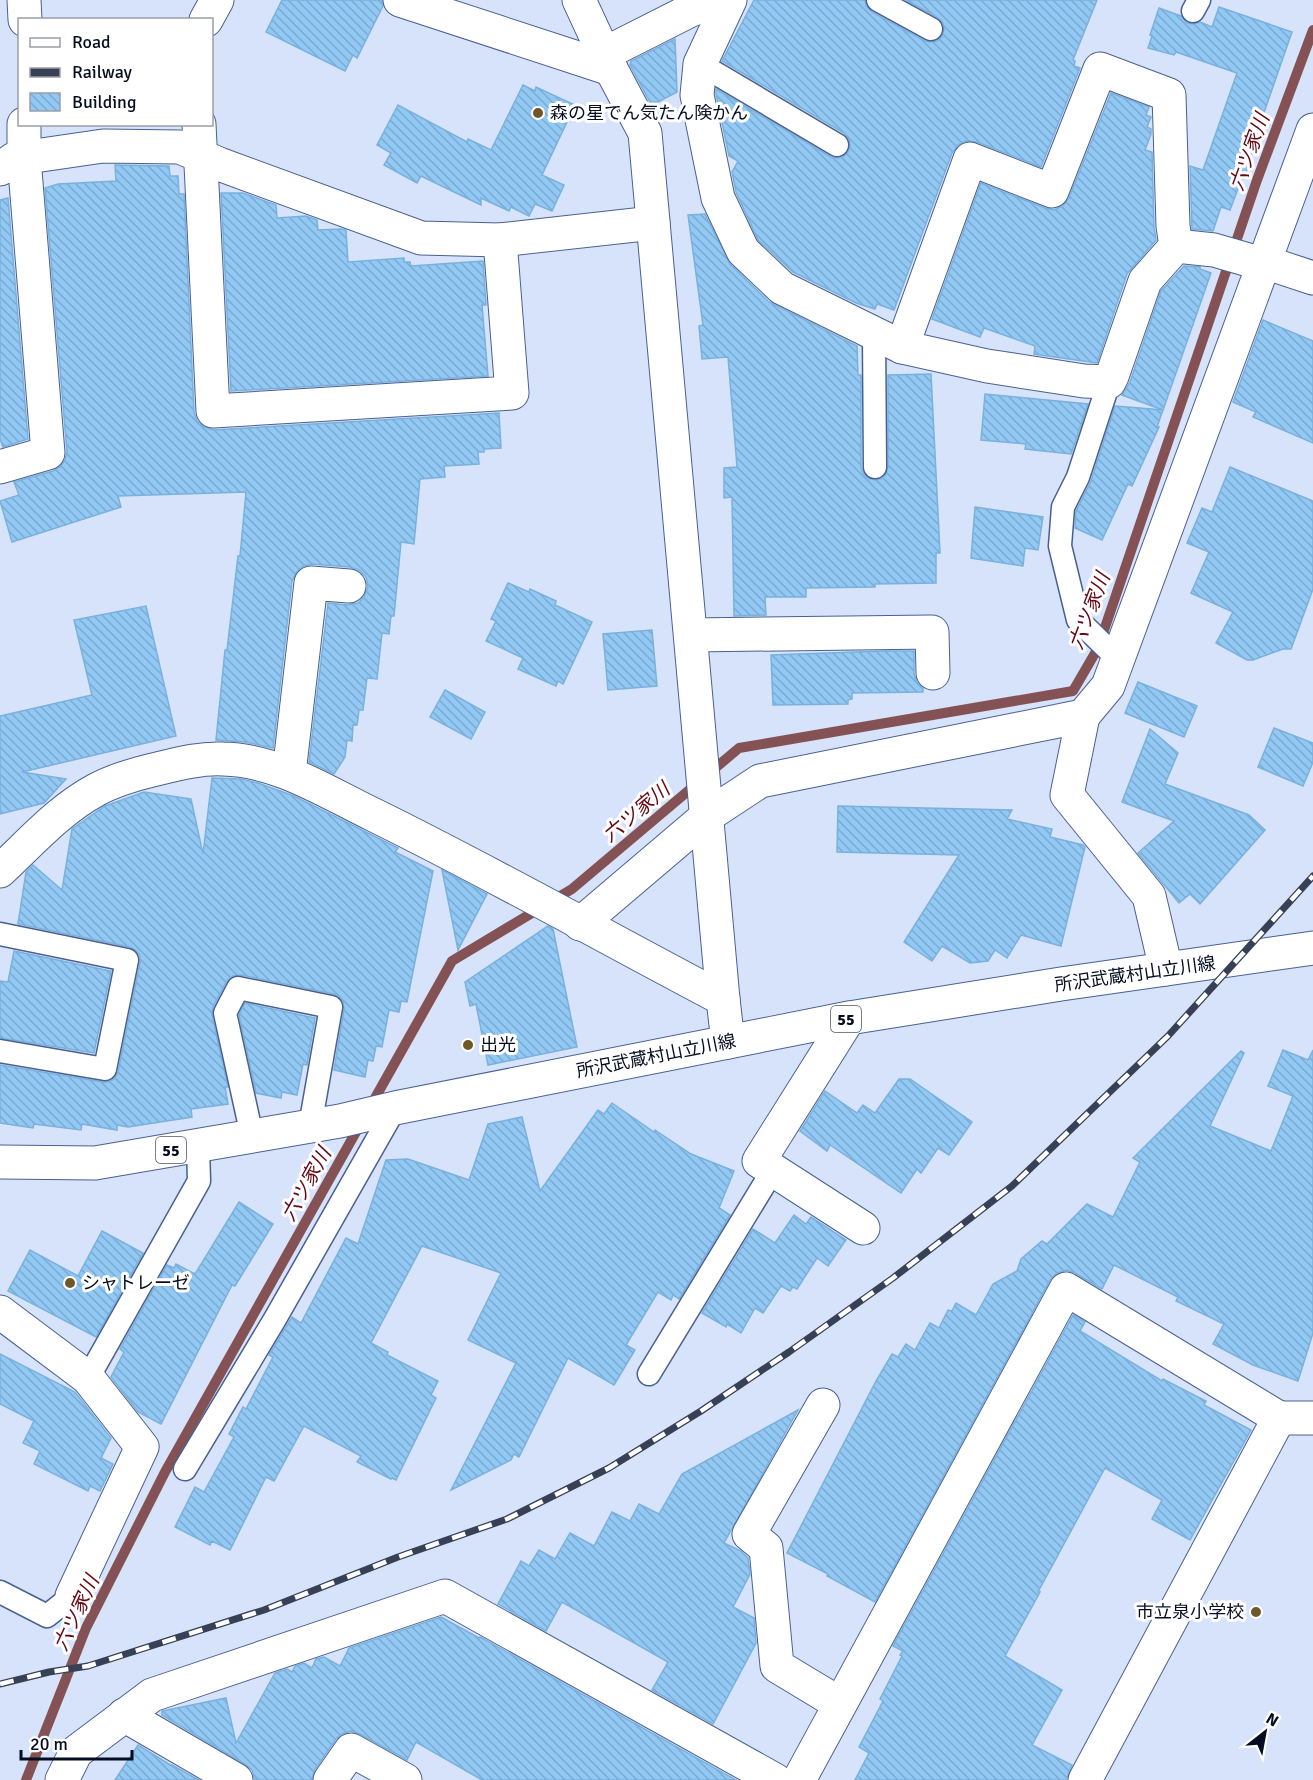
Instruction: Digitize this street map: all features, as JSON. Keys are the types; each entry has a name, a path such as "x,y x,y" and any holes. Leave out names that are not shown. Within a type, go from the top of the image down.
{"street":[{"path":"24,0 25,18"},
{"path":"207,18 217,0"},
{"path":"400,0 607,62 691,10 717,0"},
{"path":"579,0 607,62 645,134 728,1042"},
{"path":"730,0 700,64 697,95 718,198 743,251 782,288 888,340 987,366 1084,381 1108,382 1145,281 1176,246"},
{"path":"888,340 970,159 1052,190 1100,69 1169,95 1173,226 1176,246"},
{"path":"0,467 48,453 12,164 23,126"},
{"path":"1167,969 1149,896 1067,795 1083,716 1108,686 1258,262 1313,130"},
{"path":"200,140 230,168 421,238 500,240 653,223"},
{"path":"200,140 213,411 512,393 500,240"},
{"path":"12,164 103,146 180,147 200,140"},
{"path":"1176,246 1214,250 1313,278"},
{"path":"289,773 311,583 350,585"},
{"path":"692,635 932,632 933,674"},
{"path":"568,917 706,806 760,781 1083,716"},
{"path":"0,871 58,816 96,790 122,779 197,760 249,761 289,773 418,837 723,999"},
{"name":"所沢武蔵村山立川線","path":"0,1162 95,1163 325,1124 389,1109 849,1018 1313,948"},
{"path":"849,1018 759,1161 864,1228"},
{"path":"799,1780 1066,1289 1279,1419 1313,1418"},
{"path":"0,1312 88,1378 142,1447 72,1596"},
{"path":"823,1405 748,1534 766,1548 777,1666 840,1704"},
{"path":"1085,1780 1279,1419"},
{"path":"62,1780 76,1752 152,1695 445,1596 775,1780"},
{"path":"124,1715 236,1780"},
{"path":"330,1780 351,1750 405,1780"}],"lane":[{"path":"878,0 931,29"},
{"path":"700,64 837,145"},
{"path":"875,467 888,340"},
{"path":"1108,382 1078,477 1063,507 1060,546 1078,620 1118,659"},
{"path":"0,934 127,960 105,1069 0,1051"},
{"path":"252,1136 225,1013 238,988 331,1007 325,1124"},
{"path":"185,1469 275,1319 389,1109"},
{"path":"88,1378 199,1180 198,1145"},
{"path":"649,1374 773,1170"},
{"path":"0,1592 47,1616 72,1596"}],"building":[{"path":"282,0 382,0 383,6 357,58 353,55 345,71 266,32"},
{"path":"754,0 865,0 866,6 872,12 925,41 931,42 937,41 942,36 943,23 937,17 906,0 1097,0 1073,60 1075,61 1074,66 1080,68 1041,167 977,142 966,141 958,145 952,153 894,310 877,304 875,309 856,303 793,272 758,240 736,192 732,172 738,161 729,156 716,89 831,157 843,157 850,146 849,139 844,133 722,61"},
{"path":"1219,7 1292,32 1251,150 1253,151 1244,179 1242,178 1230,210 1221,207 1213,231 1192,229 1190,166 1203,170 1237,73 1176,52 1174,55 1148,48 1159,8 1181,16 1187,23 1200,22 1212,27"},
{"path":"675,39 677,92 658,102 650,102 630,65 631,61"},
{"path":"523,85 535,91 536,87 575,105 542,175 564,185 552,211 535,204 529,216 511,207 509,211 481,198 481,205 421,176 417,183 384,165 391,153 377,145 398,105 467,142 468,139 491,150"},
{"path":"1111,93 1149,107 1146,115 1151,117 1147,127 1151,129 1151,134 1145,150 1152,152 1156,240 1127,274 1097,363 1034,354 1035,346 984,328 980,337 932,319 981,183 1045,208 1054,210 1063,206 1069,198"},
{"path":"115,165 169,166 170,176 178,176 179,194 184,194 194,412 197,421 204,427 214,430 499,413 501,448 484,449 484,452 478,452 479,464 444,466 445,477 420,479 414,544 401,542 394,616 391,616 389,634 382,633 377,679 367,678 363,710 359,710 357,725 353,725 352,741 347,740 345,757 334,774 309,762 328,603 348,605 358,603 364,597 368,587 366,577 360,571 350,567 312,564 303,566 292,581 273,748 245,742 216,740 225,650 227,650 238,556 240,556 246,492 118,496 121,507 12,542 0,501 19,495 14,482 60,467 67,452 45,188 58,184 116,181"},
{"path":"221,193 243,193 276,205 277,218 306,216 317,220 318,230 346,230 348,262 404,258 404,262 410,262 411,266 483,261 486,305 482,305 488,376 231,391"},
{"path":"8,198 28,439 3,447 0,439 0,200"},
{"path":"705,214 730,264 769,302 857,346 858,375 861,375 861,467 868,478 881,479 888,467 888,375 931,374 940,553 936,553 936,583 806,588 806,597 765,597 766,615 734,616 732,497 724,498 724,468 737,467 728,357 702,359 699,326 703,325 688,215"},
{"path":"1184,266 1200,267 1211,273 1163,410 1122,395 1130,382 1161,291"},
{"path":"1263,320 1313,341 1313,443 1253,417 1256,412 1233,402"},
{"path":"985,394 1088,404 1071,454 1025,449 1026,444 981,440"},
{"path":"1115,406 1163,410 1157,427 1159,427 1132,486 1128,484 1102,540 1075,528 1076,511 1091,481"},
{"path":"1230,467 1313,501 1313,589 1291,649 1283,649 1253,660 1247,660 1216,643 1233,612 1191,593 1209,552 1187,543 1202,508 1212,512"},
{"path":"975,507 1043,517 1038,550 1025,548 1023,566 971,558"},
{"path":"508,583 529,592 530,589 556,601 555,605 592,622 563,684 558,681 556,686 518,669 523,658 486,641 496,621 491,619"},
{"path":"146,606 176,736 22,772 66,779 44,803 0,814 0,716 92,695 74,620"},
{"path":"652,630 657,686 608,690 603,634"},
{"path":"914,651 914,674 923,692 852,693 852,699 848,700 848,704 773,705 771,655"},
{"path":"1138,682 1197,706 1184,737 1125,713"},
{"path":"445,690 485,712 471,739 430,717"},
{"path":"1274,728 1313,743 1313,762 1303,786 1258,767"},
{"path":"1150,729 1178,753 1165,784 1249,815 1265,830 1200,904 1190,894 1179,903 1138,853 1174,821 1122,802"},
{"path":"212,778 241,779 294,796 398,848 395,852 433,871 407,1002 401,1001 399,1012 389,1010 382,1047 376,1046 373,1061 368,1060 365,1077 334,1070 344,1009 339,996 241,975 233,976 226,982 213,1007 212,1015 228,1087 225,1087 228,1104 191,1109 192,1117 128,1127 117,1125 117,1130 82,1124 81,1130 34,1124 33,1128 0,1123 0,1065 103,1082 109,1082 115,1078 140,963 140,955 130,947 18,924 26,872 33,865 62,890 72,829 105,806 144,792 191,799 203,854"},
{"path":"838,806 1012,810 1007,819 1052,829 1050,837 1083,845 1085,847 1061,946 1021,935 1007,958 995,950 988,961 970,963 942,946 932,961 904,942 959,855 837,852"},
{"path":"442,870 487,894 458,950"},
{"path":"548,926 553,929 577,1047 488,1065 476,1004 470,1006 465,982"},
{"path":"14,951 111,971 94,1053 0,1038 0,981 8,982"},
{"path":"245,1003 315,1018 307,1065 303,1064 297,1095 282,1092 281,1098 256,1093 239,1015"},
{"path":"1283,1050 1308,1060 1313,1050 1313,1333 1298,1381 1253,1365 1213,1344 1224,1324 1176,1301 1178,1297 1114,1265 1102,1289 1067,1270 1057,1273 1050,1280 875,1602 787,1553 892,1354 898,1357 906,1344 915,1350 930,1323 939,1328 948,1310 952,1311 956,1303 976,1315 993,1284 1017,1271 1021,1259 1042,1241 1047,1244 1087,1204 1113,1217 1140,1162 1133,1158 1241,1051 1244,1053 1210,1126 1271,1151 1293,1096 1268,1086"},
{"path":"899,1079 910,1079 972,1122 949,1155 938,1148 921,1173 917,1169 901,1193 830,1145 827,1151 800,1131 825,1091 857,1113 863,1105 875,1113"},
{"path":"612,1103 691,1154 734,1171 719,1208 730,1215 679,1299 673,1295 671,1300 658,1292 626,1345 635,1350 614,1385 568,1358 519,1457 514,1454 511,1460 451,1490 516,1363 468,1340 501,1273 422,1246 371,1343 388,1352 387,1355 438,1381 431,1395 436,1398 396,1480 357,1462 361,1456 304,1426 274,1481 266,1477 230,1550 212,1541 210,1545 175,1527 195,1487 204,1492 234,1437 229,1434 243,1407 246,1409 273,1357 269,1355 292,1317 301,1323 346,1238 358,1244 386,1160 408,1159 469,1180 488,1124 522,1117 540,1191 598,1110 604,1114"},
{"path":"239,1202 273,1224 235,1286 232,1285 161,1424 138,1412 111,1377 124,1352 120,1349 167,1265 174,1268 176,1264 195,1274"},
{"path":"794,1215 806,1224 811,1217 846,1240 828,1266 817,1258 797,1289 793,1287 790,1291 781,1286 763,1313 755,1308 741,1333 702,1313 753,1229 775,1243"},
{"name":"シャトレーゼ","path":"102,1231 143,1253 96,1337 8,1291 30,1250 78,1276"},
{"path":"1073,1315 1085,1322 1080,1331 1162,1381 1163,1379 1206,1401 1204,1405 1251,1430 1190,1540 1152,1519 1162,1500 1105,1468 1038,1592 1040,1592 1005,1656 1062,1690 1032,1745 1072,1765 1066,1780 855,1780 869,1753 859,1747 883,1701 880,1699 902,1656 900,1655 903,1651 893,1646"},
{"path":"0,1354 75,1392 111,1438 101,1458 113,1464 100,1491 90,1486 88,1491 34,1464 40,1451 23,1443 34,1421 0,1404"},
{"path":"798,1410 724,1543 741,1551 748,1558 750,1574 733,1607 754,1618 756,1643 713,1724 652,1690 668,1662 562,1602 546,1631 498,1604 521,1561 529,1566 539,1550 555,1559 570,1533 594,1546 612,1512 630,1521 639,1504 659,1514 682,1474"},
{"path":"441,1617 736,1780 482,1780 416,1742 407,1760 351,1731 336,1739 315,1769 312,1780 255,1780 252,1770 245,1764 162,1715 162,1711 226,1698 236,1743 275,1673 287,1669 292,1672 295,1666 304,1663 312,1668 316,1659 324,1657 340,1666 349,1648"},
{"path":"138,1745 172,1766 199,1780 115,1780"}],"waterway":[{"name":"六ツ家川","path":"370,1107 452,961 572,889 739,748 1073,691 1098,648 1257,180 1313,30"},
{"name":"六ツ家川","path":"26,1780 86,1628 165,1472 361,1123"}],"railway":[{"path":"0,1684 49,1672 88,1666 264,1610 398,1557 507,1519 609,1468 701,1411 789,1352 893,1278 1012,1186 1168,1036 1313,876"}],"place":[{"name":"森の星でん気たん険かん","path":"538,113"},
{"name":"出光","path":"468,1045"},
{"name":"シャトレーゼ","path":"70,1283"},
{"name":"市立泉小学校","path":"1256,1612"}]}
